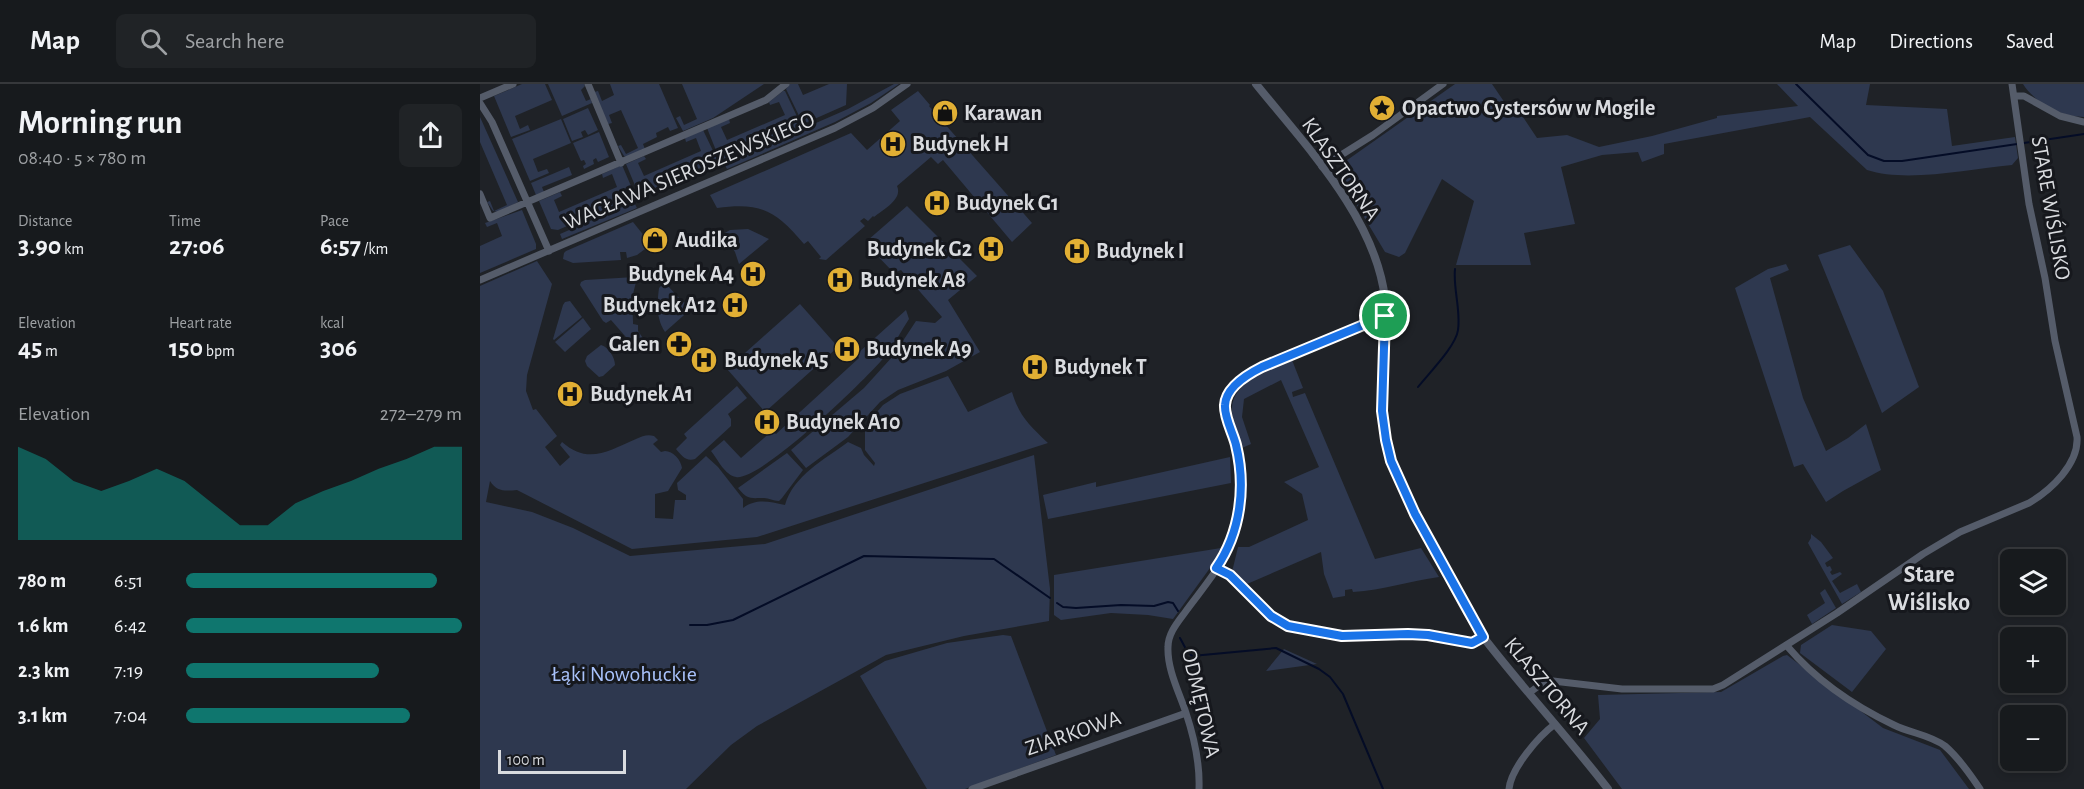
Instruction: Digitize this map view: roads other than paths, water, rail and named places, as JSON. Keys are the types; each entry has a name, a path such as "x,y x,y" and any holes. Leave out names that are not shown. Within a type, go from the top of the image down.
{"street":[{"path":"513,84 480,101 495,129 549,251"},
{"path":"588,84 621,163"},
{"path":"480,194 490,218 766,100 786,84"},
{"name":"WACŁAWA SIEROSZEWSKIEGO","path":"480,280 835,128 873,108 908,84"},
{"name":"KLASZTORNA","path":"1256,84 1322,167 1356,217 1372,249 1382,281 1385,316 1382,411 1386,440 1391,461 1415,514 1483,637 1608,789"},
{"path":"1322,167 1373,135 1443,84"},
{"name":"STARE WIŚLISKO","path":"1529,693 1544,682 1553,681 1622,689 1713,689 1732,681 1787,646 1940,544 1960,532 2039,497 2055,483 2076,453 2077,437 2055,341 2045,278 2029,204 2012,84"},
{"path":"2015,96 2024,96 2060,116 2084,122"},
{"name":"ODMĘTOWA","path":"1199,789 1195,748 1171,666 1168,643 1176,624 1216,568 1235,533 1241,488 1240,465 1225,406 1231,391 1246,376 1262,367 1385,316"},
{"path":"1216,568 1230,575 1271,616 1288,626 1342,636 1428,635 1469,644 1483,637"},
{"path":"1787,646 1814,673 1864,709 1897,727 1940,743 1964,766 1980,789"},
{"name":"ZIARKOWA","path":"972,789 1186,713"},
{"path":"1509,789 1512,778 1523,760 1542,735 1555,724"}],"waterway":[{"path":"1796,84 1868,155 1884,161 1902,161 2084,134"},
{"path":"1418,387 1452,344 1458,330 1455,269"},
{"path":"690,625 707,625 733,620 864,556 994,559 1050,598"},
{"path":"1057,603 1063,607 1076,608 1121,605 1154,606 1168,602 1173,603 1178,611"},
{"path":"1180,638 1192,656 1276,648 1319,669 1330,677 1343,694 1383,789"}],"place":[{"name":"Opactwo Cystersów w Mogile","path":"1382,108"},
{"name":"Karawan","path":"945,113"},
{"name":"Budynek H","path":"893,144"},
{"name":"Budynek G1","path":"937,203"},
{"name":"Audika","path":"655,240"},
{"name":"Budynek G2","path":"991,249"},
{"name":"Budynek I","path":"1077,251"},
{"name":"Budynek A4","path":"753,274"},
{"name":"Budynek A8","path":"840,280"},
{"name":"Budynek A12","path":"735,305"},
{"name":"Galen","path":"679,344"},
{"name":"Budynek A9","path":"847,349"},
{"name":"Budynek A5","path":"704,360"},
{"name":"Budynek T","path":"1035,367"},
{"name":"Budynek A1","path":"570,394"},
{"name":"Budynek A10","path":"767,422"}],"district":[{"name":"Stare Wiślisko","path":"1929,589"}],"park label":[{"name":"Łąki Nowohuckie","path":"624,674"}]}
